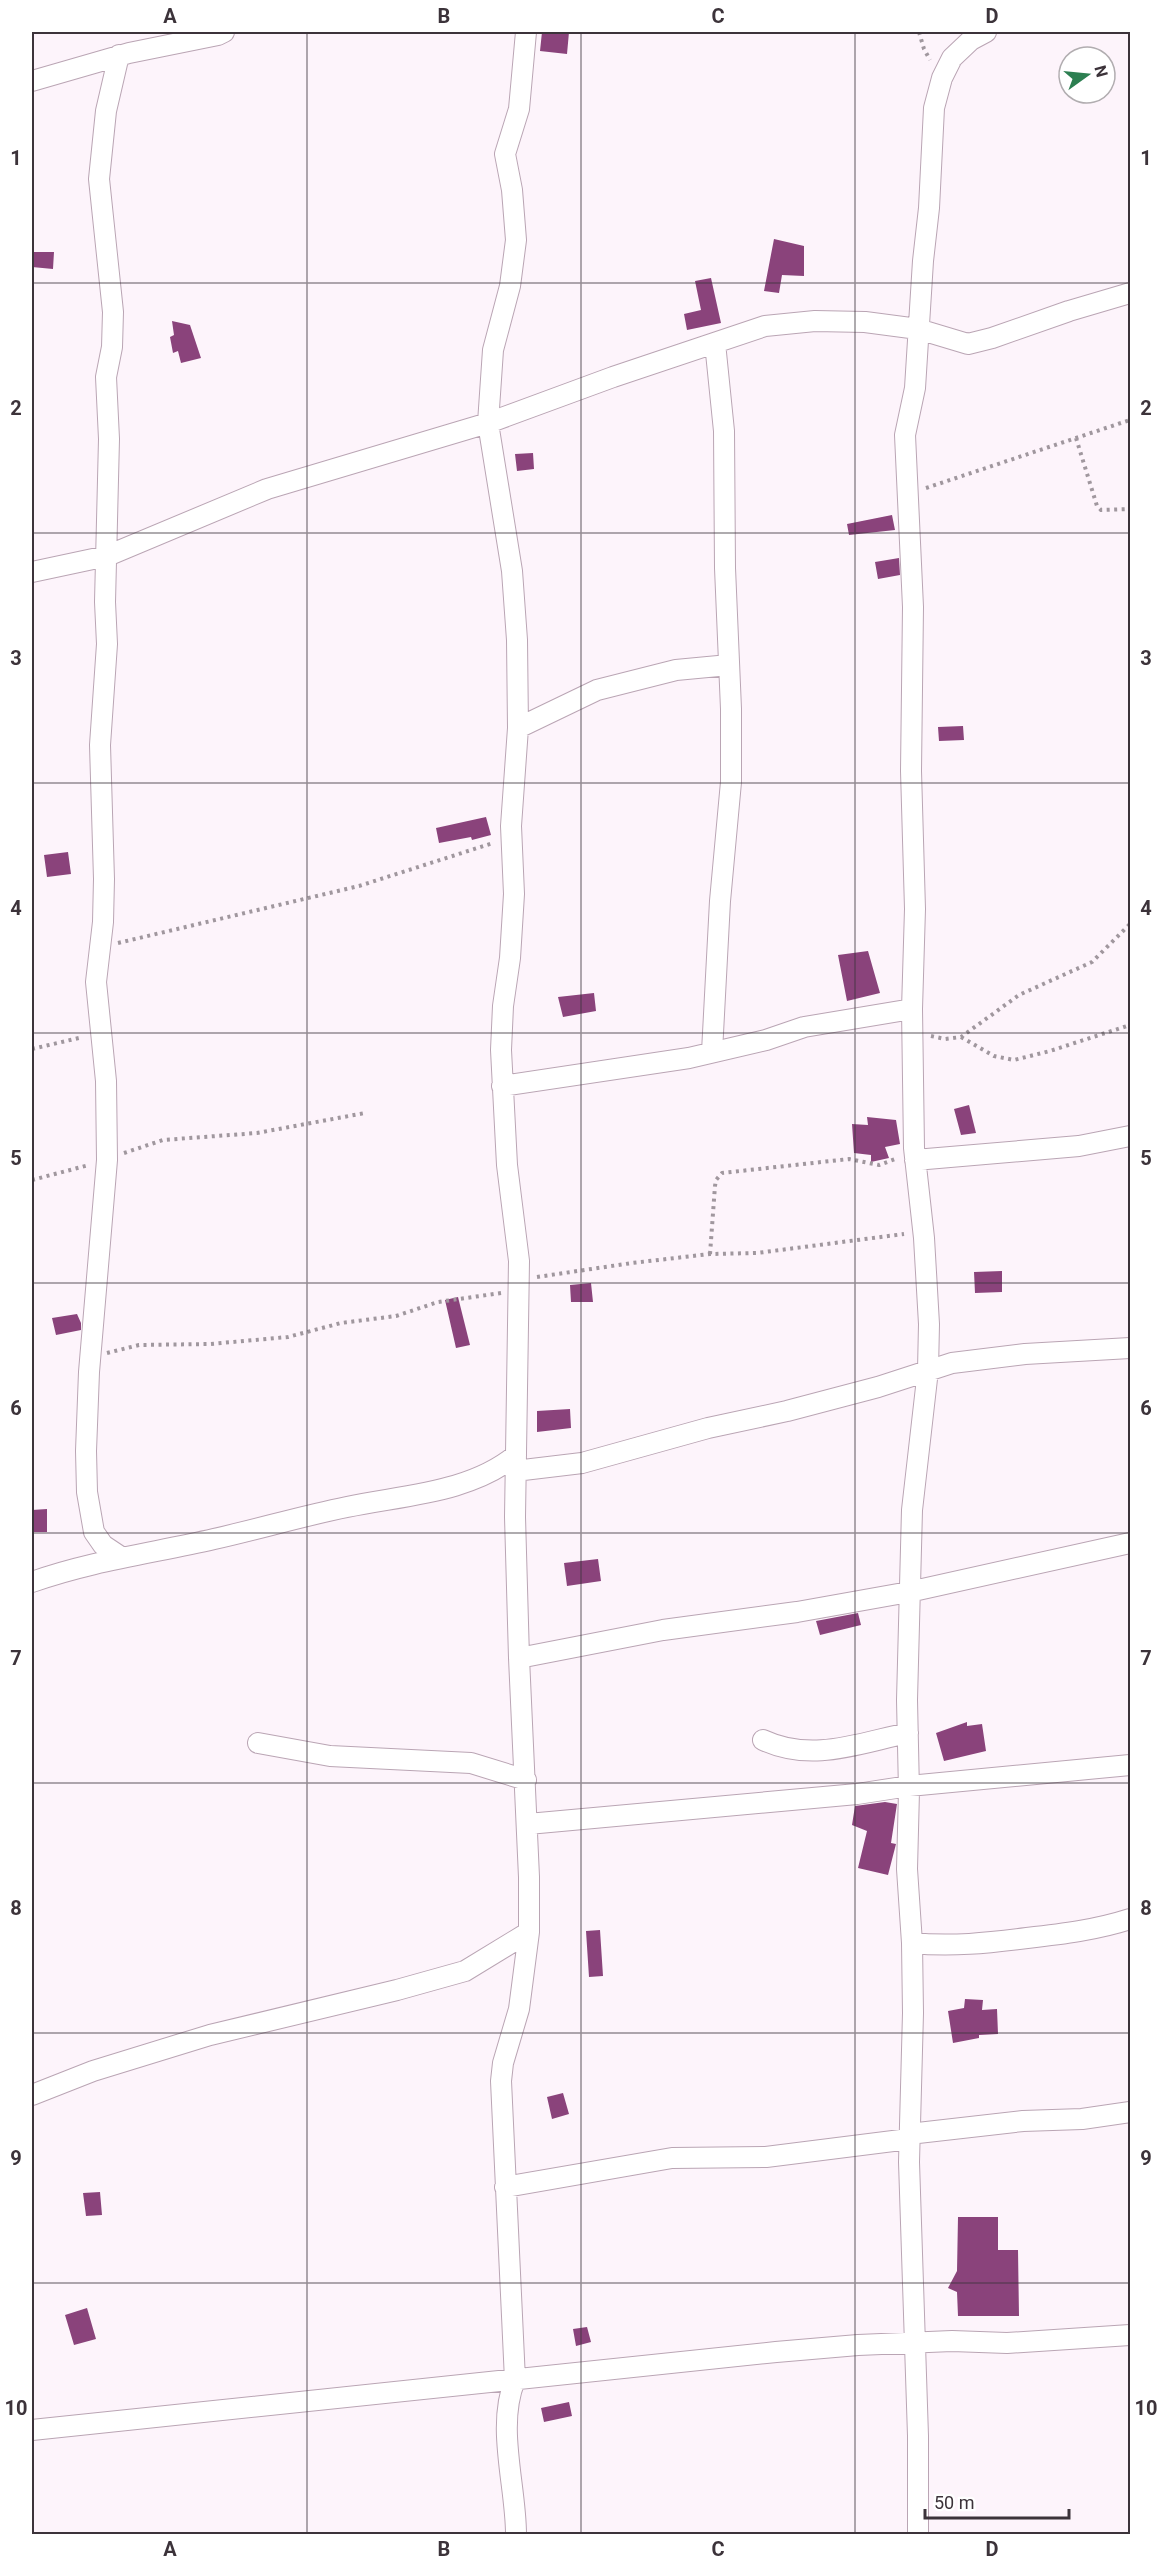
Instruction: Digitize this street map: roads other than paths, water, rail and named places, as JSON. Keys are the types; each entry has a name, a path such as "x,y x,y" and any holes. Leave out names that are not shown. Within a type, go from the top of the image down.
{"street":[{"path":"32,81 119,56 224,32"},
{"path":"516,2535 508,2454 507,2407 514,2380 501,2081 503,2063 519,2010 529,1932 528,1824 519,1658 515,1501 519,1261 507,1165 502,1086 503,1006 510,958 514,894 511,837 518,728 517,640 512,571 488,423 493,350 510,286 516,240 513,190 505,154 519,109 526,32"},
{"path":"918,2535 909,2136 912,1943 907,1869 909,1592 914,1488 928,1370 929,1324 915,1154 912,1009 915,909 911,771 913,586 905,435 915,388 934,108 942,78 952,58 971,40 986,32"},
{"path":"119,56 106,111 99,179 113,312 112,347 106,377 109,439 105,602 107,644 100,745 104,879 96,982 106,1082 107,1160 86,1441 87,1492 94,1532 103,1545 121,1557"},
{"path":"32,572 107,556 267,489 488,423 765,326 815,321 865,322 918,329 968,344 1131,293"},
{"path":"712,1052 720,901 731,782 729,665 724,568 724,431 715,343"},
{"path":"518,728 597,690 676,670 729,665"},
{"path":"502,1086 689,1058 766,1040 804,1027 912,1009"},
{"path":"915,1154 1079,1146 1131,1136"},
{"path":"32,1582 65,1570 121,1557 213,1539 347,1507 420,1494 470,1480 515,1463 582,1463 708,1428 787,1411 878,1387 928,1370 978,1358 1131,1348"},
{"path":"470,1480 496,1485 515,1501"},
{"path":"519,1658 663,1630 776,1615 909,1592 1131,1543"},
{"path":"763,1740 782,1749 832,1750 908,1733"},
{"path":"258,1743 330,1756 471,1763 526,1780"},
{"path":"528,1824 1131,1766"},
{"path":"912,1943 940,1946 975,1944 1102,1928 1131,1920"},
{"path":"32,2095 93,2072 210,2035 397,1990 465,1971 529,1932"},
{"path":"505,2187 661,2160 766,2157 1023,2121 1082,2119 1131,2112"},
{"path":"32,2430 776,2352 858,2345 952,2341 1007,2343 1131,2335"}]}
